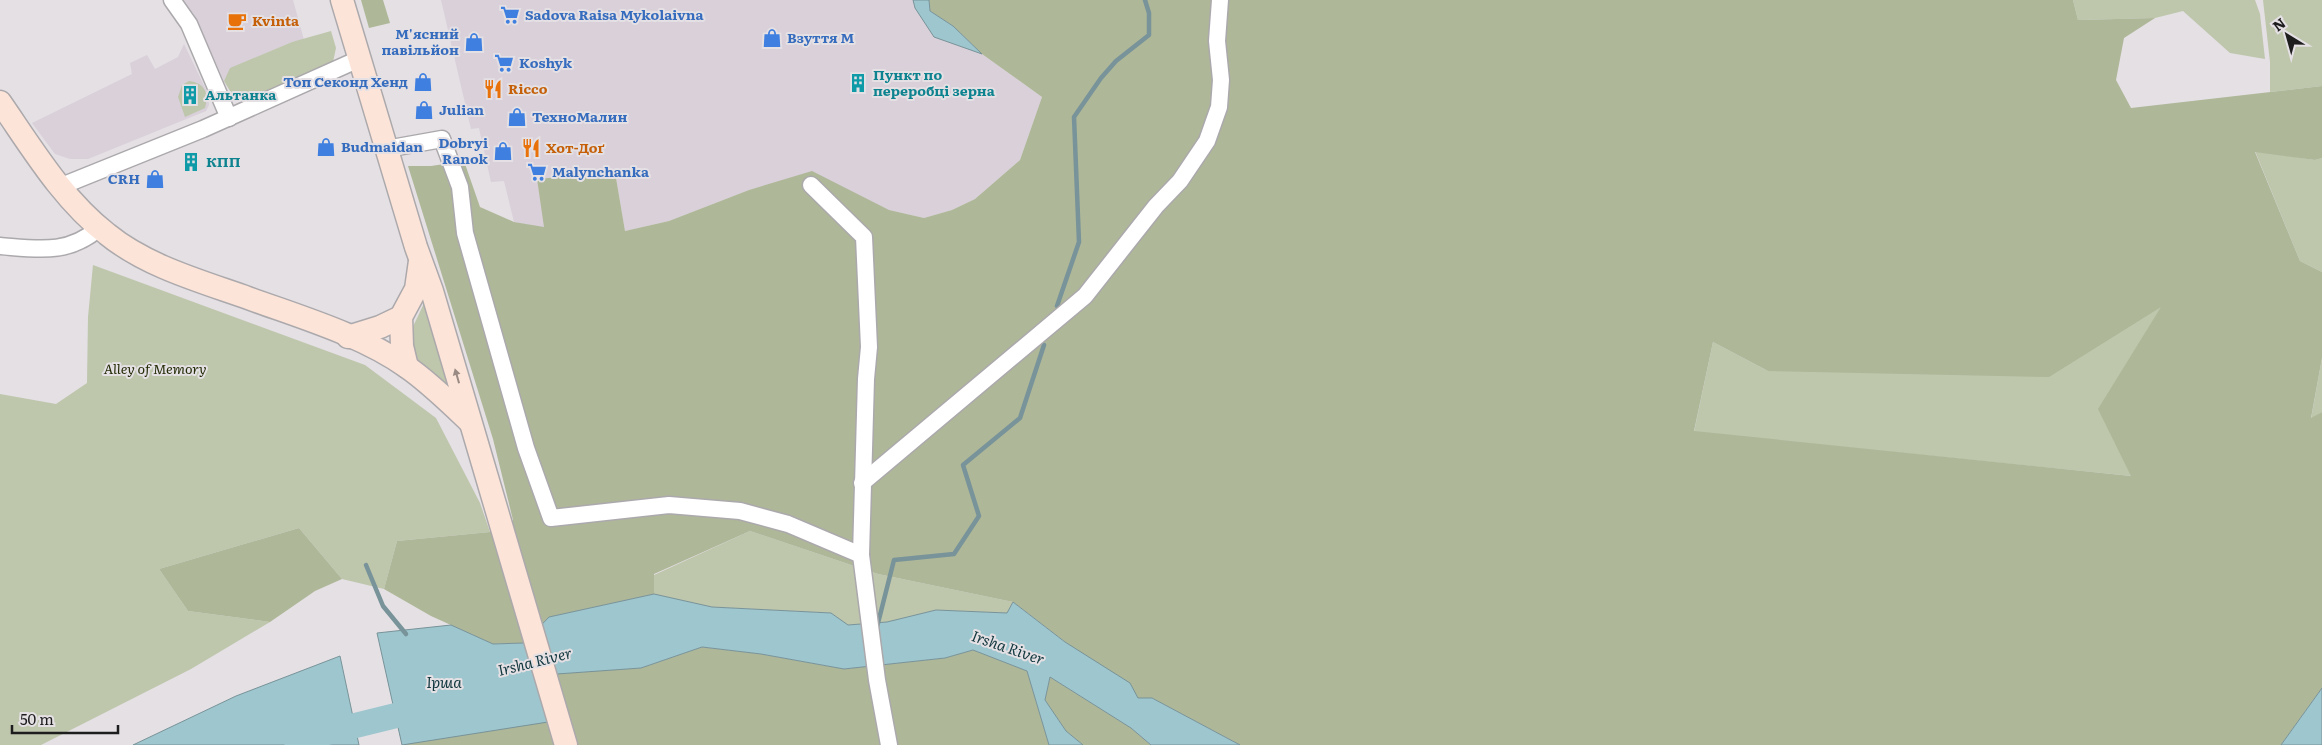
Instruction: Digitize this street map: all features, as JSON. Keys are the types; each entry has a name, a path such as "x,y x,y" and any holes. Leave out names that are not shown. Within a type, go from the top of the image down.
{"main road":[{"path":"342,0 420,260 432,290 566,745"},
{"path":"0,102 60,187 99,228 118,242 173,270 348,337 382,352 407,367 437,391 471,423"},
{"path":"407,367 402,346 401,317 416,289 420,260"},
{"path":"348,337 380,327 401,317"}],"street":[{"path":"172,0 189,24 229,118"},
{"path":"862,483 1085,296 1156,206 1180,181 1207,141 1218,107 1221,80 1217,41 1220,0"},
{"path":"60,187 229,118 360,59"},
{"path":"386,149 442,139 460,187 464,233 526,448 551,518 668,505 740,511 788,524 861,555"},
{"path":"811,185 864,237 870,346 866,378 861,555 877,680 889,745"},
{"path":"0,246 65,248 82,240 99,228"}],"shaded area":[{"path":"182,0 293,0 304,40 292,42 231,68 224,81 194,14"},
{"path":"441,0 929,0 930,11 982,54 1042,97 1020,160 975,199 952,210 924,218 888,210 812,172 749,190 669,221 625,231 615,172 537,179 545,227 539,227 514,222 504,181 491,182 479,128 471,129"},
{"path":"184,44 209,96 209,105 206,111 88,159 70,159 55,154 32,123 132,74 130,63 147,55 155,69 178,57"}],"green space":[{"path":"361,0 383,0 390,23 369,28"},
{"path":"929,0 2073,0 2078,20 2155,18 2124,38 2116,80 2131,108 2322,86 2322,158 2315,160 2255,152 2300,261 2322,272 2322,358 2311,418 2322,412 2322,688 2281,745 1240,745 1152,698 1138,698 1013,602 878,574 750,531 654,574 654,594 549,617 524,643 493,644 431,616 384,589 397,541 490,532 507,528 513,520 493,439 408,166 431,166 464,161 480,207 514,222 544,227 537,179 615,172 625,231 669,221 749,190 812,171 889,210 924,218 952,210 975,199 1020,160 1042,97 982,54 953,26 930,11","holes":["2161,307 2098,409 2131,476 1694,431 1713,342 1768,371 2049,377"]},
{"path":"2073,0 2255,0 2260,14 2265,59 2230,53 2183,11 2155,18 2078,20"},
{"path":"2263,0 2322,0 2322,86 2270,92 2270,62"},
{"path":"331,31 336,48 333,62 257,98 243,99 233,96 224,81 230,68 292,42"},
{"path":"189,81 202,86 206,93 206,103 205,108 185,117 178,97 182,85"},
{"path":"2255,151 2315,160 2322,158 2322,272 2300,261"},
{"name":"Alley of Memory","path":"93,265 365,365 436,418 480,503 490,532 397,541 384,589 342,579 299,528 159,569 188,611 270,622 191,669 41,745 0,745 0,394 56,404 87,383 88,317"},
{"path":"427,297 455,392 413,360 409,335"},
{"path":"2162,306 2132,476 1694,432 1713,342 1768,371"},
{"path":"2322,358 2322,412 2311,419"},
{"path":"299,528 342,579 315,591 270,622 188,611 159,569"},
{"path":"750,531 878,574 1013,602 1007,613 936,610 887,622 847,625 831,613 712,607 654,594 654,575"},
{"path":"702,647 761,654 844,669 945,658 973,650 1027,671 1049,745 402,745 397,723 431,714 515,675 641,668"},
{"path":"1050,677 1131,728 1151,745 1083,745 1066,731 1045,700"}],"water":[{"path":"913,0 929,0 930,11 953,26 982,54 934,37 915,8"},
{"name":"Ірша","path":"654,594 712,607 831,613 848,625 887,622 936,610 1007,613 1013,602 1065,642 1130,683 1138,698 1152,698 1240,745 1151,745 1131,728 1050,677 1045,700 1066,731 1083,745 1049,745 1027,671 973,650 945,658 844,669 761,654 702,647 641,668 557,674 548,722 402,745 377,633 451,625 493,644 524,643 549,617"},
{"path":"340,656 359,745 133,745 236,696"},
{"path":"2322,688 2322,745 2281,745"}],"waterway":[{"path":"1057,306 1079,242 1074,117 1101,78 1116,61 1149,35 1149,13 1145,0"},
{"path":"877,627 894,560 954,554 979,516 963,465 1020,418 1044,345"},
{"path":"366,565 383,606 406,634"},
{"name":"Irsha River","path":"297,745 309,737 398,715 427,702"}],"place":[{"name":"Sadova Raisa Mykolaivna","path":"510,15"},
{"name":"Kvinta","path":"237,21"},
{"name":"Взуття М","path":"772,38"},
{"name":"М'ясний павільйон","path":"474,42"},
{"name":"Koshyk","path":"504,63"},
{"name":"Топ Секонд Хенд","path":"423,82"},
{"name":"Пункт по переробці зерна","path":"858,83"},
{"name":"Ricco","path":"493,89"},
{"name":"Альтанка","path":"190,95"},
{"name":"Julian","path":"424,110"},
{"name":"ТехноМалин","path":"517,117"},
{"name":"Budmaidan","path":"326,147"},
{"name":"Хот-Доґ","path":"531,148"},
{"name":"Dobryi Ranok","path":"503,151"},
{"name":"КПП","path":"191,162"},
{"name":"Malynchanka","path":"537,172"},
{"name":"CRH","path":"155,179"}]}
